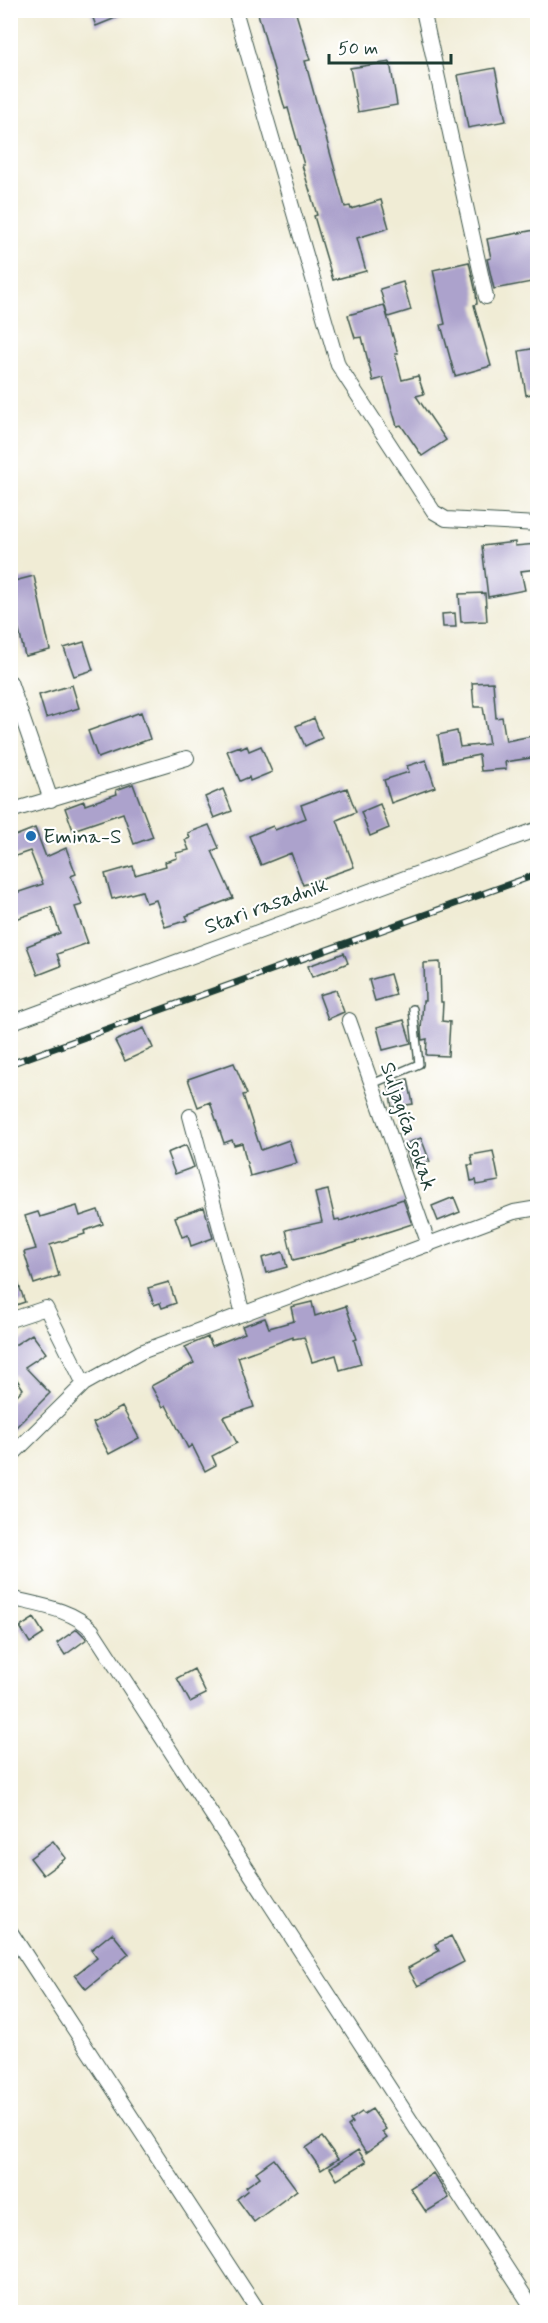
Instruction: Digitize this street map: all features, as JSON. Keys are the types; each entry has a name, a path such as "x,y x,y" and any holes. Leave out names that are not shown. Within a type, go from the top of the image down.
{"street":[{"path":"235,10 338,365 434,512 446,519 537,524"},
{"path":"423,10 486,297"},
{"path":"10,682 51,800"},
{"path":"10,811 187,758"},
{"name":"Stari rasadnik","path":"10,1023 537,829"},
{"name":"Suljagića sokak","path":"349,1020 429,1245"},
{"path":"190,1116 243,1314"},
{"path":"10,1456 84,1384 141,1352 514,1212 537,1208"},
{"path":"10,1320 46,1308 84,1384"},
{"path":"10,1598 82,1619 92,1630 535,2313"},
{"path":"10,1931 259,2313"}],"lane":[{"path":"372,1084 418,1064 414,1009"}],"building":[{"path":"90,10 133,10 133,11 96,26"},
{"path":"257,10 295,10 310,60 305,61 345,207 350,206 351,209 381,200 389,228 357,238 366,271 333,280 314,216 317,215 288,108 285,109"},
{"path":"390,62 397,105 358,112 350,68"},
{"path":"495,68 506,121 468,128 458,75"},
{"path":"535,230 537,281 494,289 487,259 491,258 487,239"},
{"path":"469,262 476,293 477,304 474,305 491,366 455,376 441,325 445,324 433,270"},
{"path":"403,282 411,310 388,317 380,289"},
{"path":"384,305 398,354 395,354 402,380 418,376 424,394 416,396 446,440 422,456 401,425 397,426 383,378 373,381 362,337 355,338 348,315"},
{"path":"537,348 537,393 526,395 519,351"},
{"path":"515,542 515,546 537,544 537,569 521,571 525,590 488,597 482,546"},
{"path":"34,576 50,650 25,656 10,593 10,582"},
{"path":"485,593 487,621 461,622 459,594"},
{"path":"455,613 456,627 443,627 442,614"},
{"path":"84,642 93,670 74,676 64,648"},
{"path":"493,682 496,718 502,717 506,741 537,735 537,757 505,762 506,769 481,771 479,755 443,762 438,735 457,731 460,747 489,744 483,707 474,707 472,683"},
{"path":"72,685 79,708 46,718 39,695"},
{"path":"141,712 150,739 98,758 88,731"},
{"path":"314,718 322,738 305,746 296,726"},
{"path":"240,746 241,749 247,746 249,751 261,746 272,772 250,781 249,777 240,781 227,751"},
{"path":"426,760 435,787 391,803 384,780 409,772 407,766"},
{"path":"133,784 153,837 134,844 123,813 73,830 65,808 84,801 85,805 117,794 116,790"},
{"path":"347,788 356,812 337,820 354,867 303,885 291,853 261,865 249,836 273,826 275,830 306,818 301,805"},
{"path":"223,789 232,811 214,818 205,797"},
{"path":"380,804 389,828 370,836 361,812"},
{"path":"209,825 219,848 212,851 233,898 186,916 188,920 165,927 156,900 146,903 142,891 112,899 105,874 133,866 135,875 166,866 165,862 177,858 176,853 189,850 185,840 190,838 188,833"},
{"path":"35,828 46,857 66,848 76,874 71,876 82,905 75,907 88,943 57,954 61,966 38,975 27,946 60,933 51,907 10,921 10,895 43,884 30,851 10,858 10,838"},
{"path":"344,953 348,963 312,977 308,966"},
{"path":"440,962 442,1021 450,1022 448,1056 426,1055 427,1039 422,1040 421,1030 423,1001 425,1001 424,963"},
{"path":"390,974 396,995 375,1001 369,980"},
{"path":"336,990 344,1012 328,1019 319,995"},
{"path":"404,1020 411,1043 383,1050 377,1027"},
{"path":"144,1028 153,1048 125,1061 115,1041"},
{"path":"234,1063 247,1094 243,1095 261,1150 289,1140 297,1163 250,1176 242,1143 234,1145 232,1140 224,1143 210,1102 198,1107 188,1079"},
{"path":"408,1079 413,1104 392,1107 388,1083"},
{"path":"421,1138 430,1162 412,1168 404,1144"},
{"path":"186,1145 194,1167 175,1174 167,1153"},
{"path":"493,1151 499,1181 477,1185 476,1180 471,1181 468,1165 473,1165 471,1155"},
{"path":"328,1190 335,1220 340,1221 403,1199 412,1224 293,1260 286,1230 322,1222 315,1193"},
{"path":"454,1197 460,1212 438,1221 432,1206"},
{"path":"77,1206 80,1216 98,1210 103,1224 84,1231 85,1234 50,1245 59,1276 34,1284 24,1252 36,1249 25,1216 38,1212 40,1217"},
{"path":"204,1207 213,1238 191,1246 188,1235 182,1237 175,1217"},
{"path":"283,1252 287,1267 266,1273 262,1258"},
{"path":"12,1266 25,1302 10,1307 10,1267"},
{"path":"169,1282 176,1303 162,1308 160,1303 154,1305 148,1288"},
{"path":"312,1302 315,1316 346,1306 357,1339 354,1340 361,1364 340,1370 336,1355 312,1362 304,1337 293,1339 293,1337 238,1357 254,1407 223,1417 237,1443 212,1456 216,1465 205,1471 192,1445 188,1448 166,1405 163,1407 151,1386 194,1363 185,1347 208,1337 212,1346 245,1333 242,1326 265,1318 269,1328 294,1321 291,1307"},
{"path":"32,1334 46,1353 25,1367 50,1393 10,1433 10,1402 23,1389 14,1375 10,1377 10,1348"},
{"path":"122,1407 139,1438 109,1454 93,1423"},
{"path":"34,1618 44,1634 30,1643 20,1627"},
{"path":"77,1629 87,1639 65,1655 57,1643"},
{"path":"194,1669 206,1694 190,1702 177,1678"},
{"path":"53,1841 66,1858 43,1875 30,1858"},
{"path":"112,1933 129,1954 86,1989 75,1975 97,1958 91,1950"},
{"path":"451,1936 464,1962 418,1986 408,1968 439,1951 435,1944"},
{"path":"372,2109 386,2129 382,2132 387,2138 366,2153 348,2126 352,2123 350,2120"},
{"path":"322,2137 338,2159 321,2170 306,2148"},
{"path":"358,2150 366,2162 337,2180 330,2168"},
{"path":"274,2159 297,2190 254,2222 237,2199 248,2190 246,2187 260,2177 256,2172"},
{"path":"433,2173 449,2198 426,2212 410,2188"}],"railway":[{"path":"10,1064 538,874"}],"place":[{"name":"Emina-S","path":"31,836"}]}
